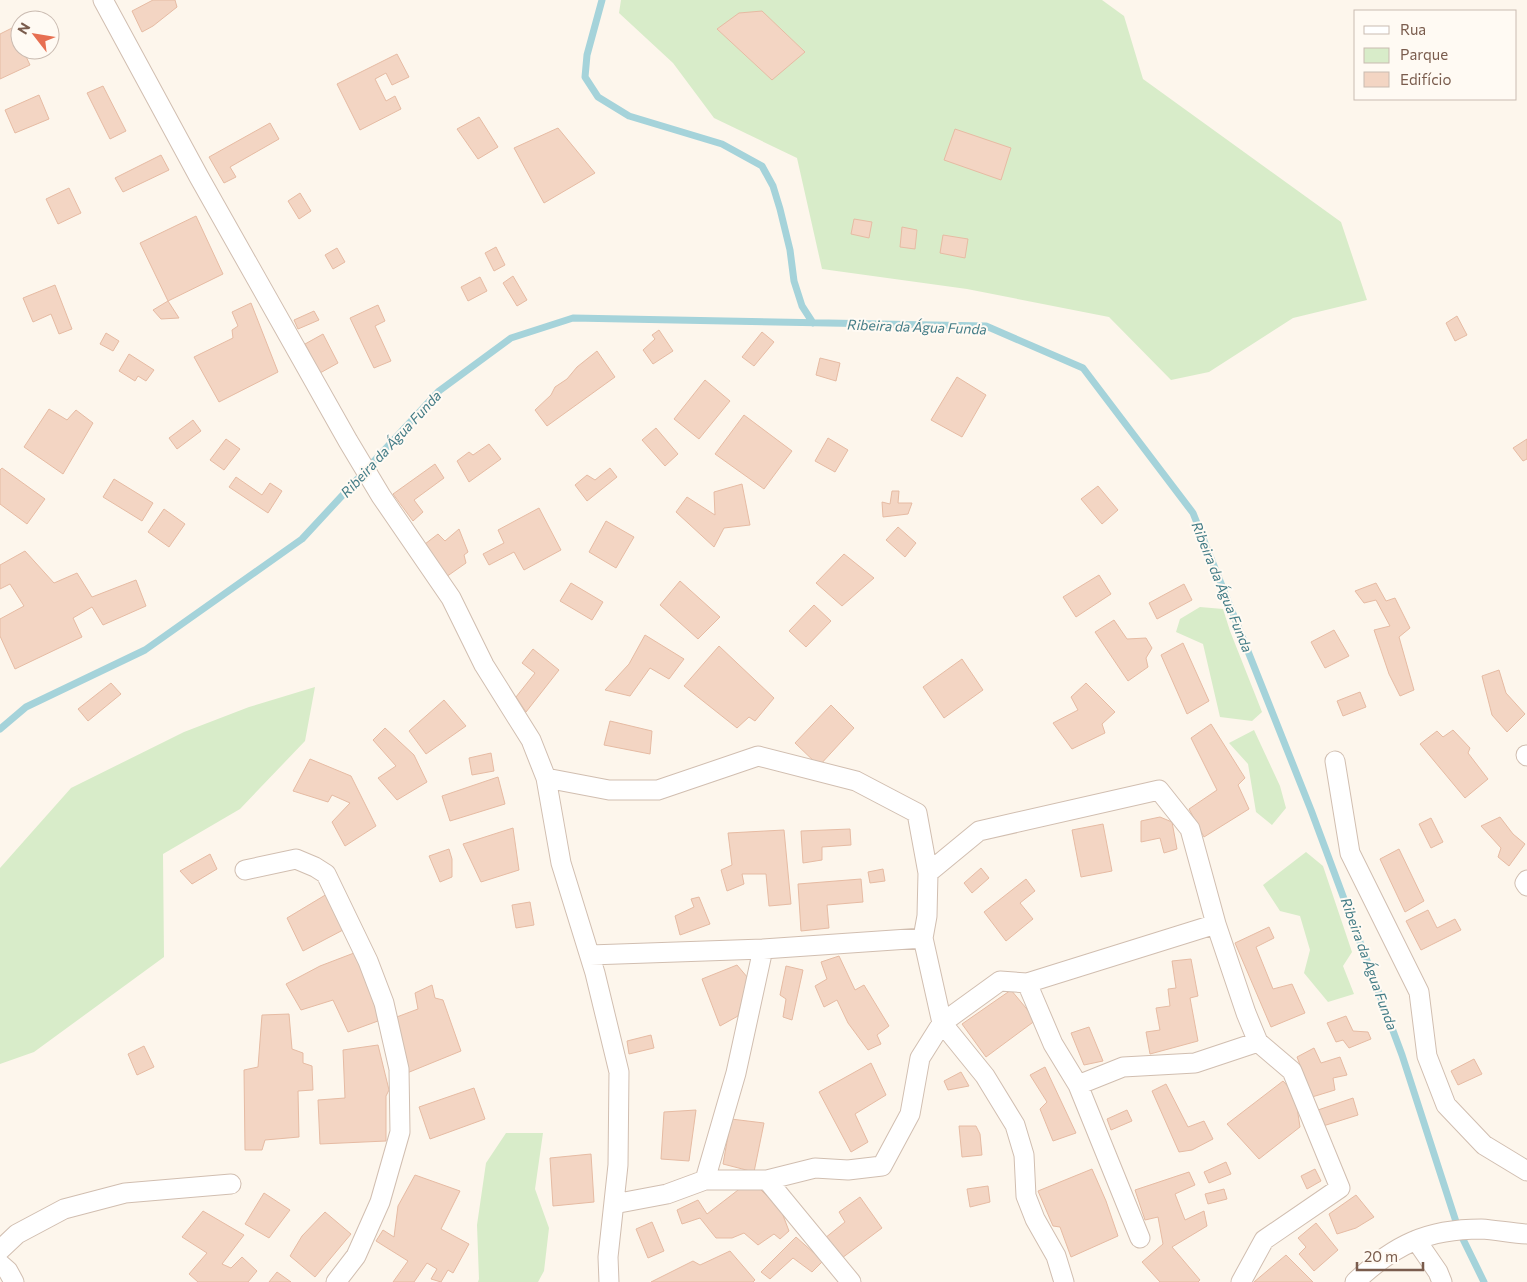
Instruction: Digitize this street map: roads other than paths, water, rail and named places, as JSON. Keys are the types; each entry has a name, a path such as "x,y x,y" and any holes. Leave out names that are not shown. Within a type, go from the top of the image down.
{"street":[{"path":"103,0 199,177 348,441 381,496 451,598 484,665 531,740 546,778 562,863 590,955 619,1072 618,1165 608,1257 609,1282"},
{"path":"546,778 609,790 658,790 758,756 856,781 917,813 928,872 927,916 924,938 942,1023 985,1076 1015,1125 1024,1155 1026,1196 1035,1219 1056,1256 1064,1282"},
{"path":"1335,761 1350,853 1419,992 1427,1056 1446,1105 1484,1145 1527,1171"},
{"path":"928,872 979,831 1159,790 1190,829 1216,924 1246,1013 1258,1042 1292,1071 1340,1188 1264,1240 1242,1282"},
{"path":"245,870 296,859 326,874 368,961 384,1003 399,1069 400,1132 376,1211 356,1256 336,1282"},
{"path":"1527,880 1525,883 1527,886"},
{"path":"614,1204 667,1194 705,1180 767,1180 815,1168 848,1170 882,1166 910,1114 920,1058 942,1023 1000,981 1027,983 1216,924"},
{"path":"590,955 763,948 924,938"},
{"path":"705,1180 736,1073 763,948"},
{"path":"1027,983 1053,1044 1078,1085 1140,1238"},
{"path":"1078,1085 1123,1067 1195,1063 1258,1042"},
{"path":"767,1180 851,1282"},
{"path":"0,1250 17,1234 64,1209 124,1193 230,1184"},
{"path":"1355,1282 1374,1264 1408,1242 1441,1232 1481,1230 1527,1234"},
{"path":"1416,1240 1438,1272 1442,1282"},
{"path":"0,1264 14,1282"}],"waterway":[{"path":"602,0 587,55 585,77 598,97 629,116 722,144 762,166 773,186 780,209 790,250 794,281 802,306 813,323"},
{"name":"Ribeira da Água Funda","path":"0,729 26,707 145,650 302,539 439,391 511,338 573,318 986,326 1083,368 1193,513 1311,810 1402,1055 1459,1231 1484,1282"}]}
